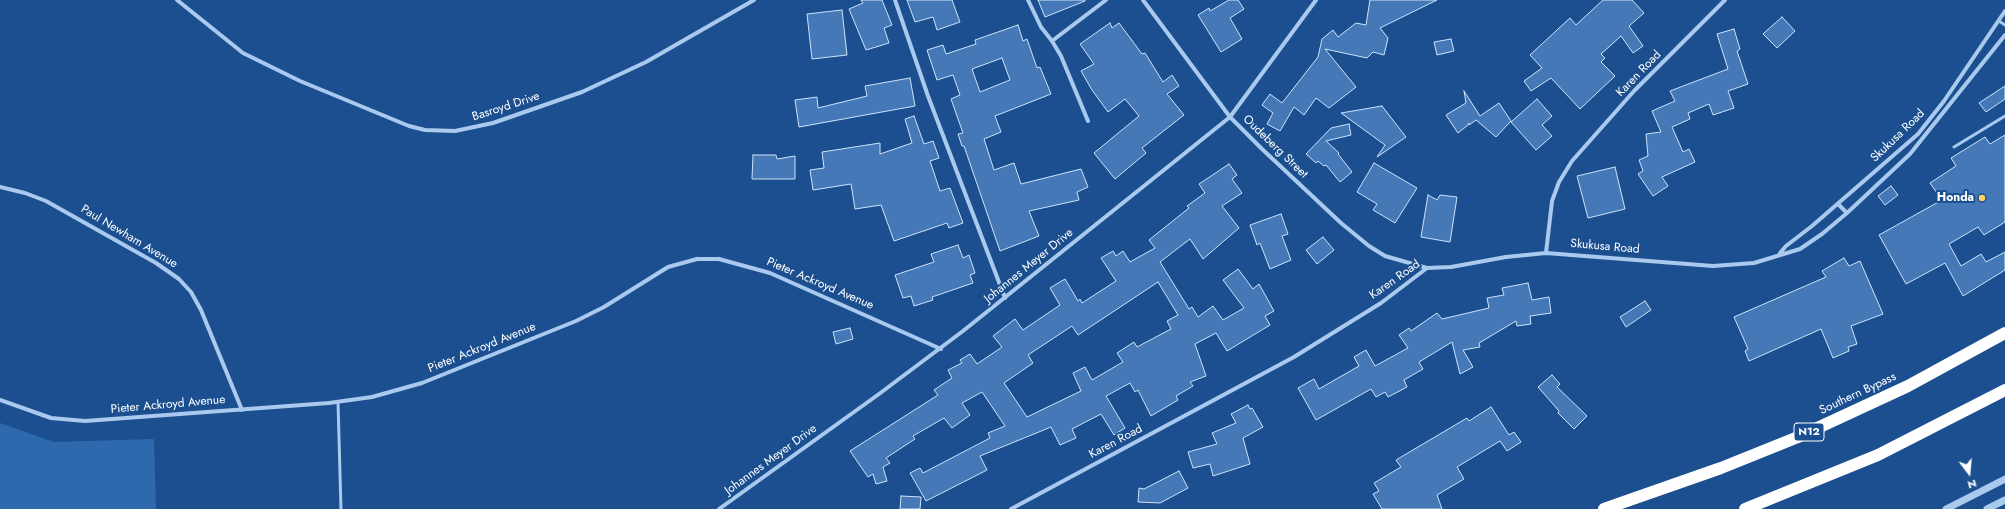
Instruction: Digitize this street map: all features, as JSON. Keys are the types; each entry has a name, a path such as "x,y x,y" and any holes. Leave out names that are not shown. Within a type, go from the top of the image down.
{"highway":[{"name":"Southern Bypass","path":"1604,509 1721,468 1812,430 1908,386 2005,333"},
{"path":"1745,509 1878,455 2005,390"}],"street":[{"name":"Basroyd Drive","path":"178,0 243,53 294,78 409,126 425,130 455,131 493,124 582,92 646,62 754,0"},
{"path":"895,0 928,96 1005,298"},
{"path":"1028,0 1041,27 1052,41 1071,79 1088,121"},
{"path":"1052,41 1106,0"},
{"name":"Oudeberg Street","path":"1143,0 1230,117 1341,223 1370,246 1396,260 1427,268"},
{"name":"Johannes Meyer Drive","path":"719,509 941,349 1230,117 1316,0"},
{"name":"Karen Road","path":"1010,509 1294,358 1381,303 1427,268 1462,266 1506,257 1546,253 1552,201 1559,182 1572,161 1634,92 1725,0"},
{"name":"Skukusa Road","path":"1780,254 1786,246 1838,204 1918,134 1944,101 2005,10"},
{"name":"Skukusa Road","path":"1546,253 1713,266 1754,262 1796,250 1809,244 1847,213 1922,141 2005,35"},
{"name":"Paul Newham Avenue","path":"0,187 25,193 46,201 156,263 179,279 191,292 201,310 242,410"},
{"path":"1838,204 1847,213"},
{"name":"Pieter Ackroyd Avenue","path":"0,400 51,418 79,421 242,410 372,398 405,388 591,315 668,267 696,259 719,259 770,272 941,349"},
{"path":"1946,509 2005,479"},
{"path":"1987,509 2005,500"}],"lane":[{"path":"1999,21 2005,25"},
{"path":"1954,147 2005,116"},
{"path":"338,402 341,509"}],"shaded area":[{"path":"0,423 54,442 154,439 156,509 0,509"}],"building":[{"path":"861,0 882,0 892,25 884,28 889,43 866,50 849,9 863,3"},
{"path":"907,0 952,0 960,22 937,30 933,17 915,22"},
{"path":"1038,0 1085,0 1085,1 1045,17"},
{"path":"1229,0 1238,0 1244,9 1230,18 1242,39 1221,52 1198,15 1209,8 1210,11"},
{"path":"1370,0 1437,0 1380,28 1388,38 1384,55 1373,52 1367,58 1325,49 1356,87 1329,108 1316,98 1304,115 1294,107 1280,131 1267,124 1273,113 1262,105 1270,94 1282,103 1318,57 1322,39 1333,30 1338,37 1356,23 1366,25"},
{"path":"1603,0 1632,0 1644,13 1629,26 1643,46 1633,53 1621,36 1601,54 1605,58 1601,62 1615,76 1580,109 1551,78 1531,91 1524,81 1542,68 1530,55 1570,18 1576,25"},
{"path":"842,10 847,55 812,59 807,14"},
{"path":"1782,17 1795,31 1777,48 1763,34"},
{"path":"1110,23 1112,28 1119,23 1142,54 1145,53 1163,82 1172,75 1179,86 1167,94 1184,115 1142,148 1146,153 1115,179 1094,153 1139,116 1125,99 1108,112 1092,90 1081,71 1094,64 1080,44"},
{"path":"1018,25 1023,41 1027,39 1037,68 1040,67 1051,94 995,116 1001,132 984,139 994,170 1014,163 1021,184 1081,169 1088,187 1077,192 1079,200 1029,211 1039,236 1000,251 964,146 962,146 958,134 963,133 951,99 960,95 953,75 937,80 927,50 943,45 946,54 976,44 975,40","holes":["1002,58 1010,80 980,92 972,69"]},
{"path":"1734,29 1740,49 1737,51 1748,84 1728,91 1734,108 1713,115 1709,104 1688,113 1690,119 1672,127 1683,152 1689,149 1695,162 1662,177 1668,186 1653,196 1638,174 1643,171 1639,160 1648,156 1646,134 1661,132 1652,111 1675,101 1670,91 1728,69 1717,34"},
{"path":"1451,39 1454,51 1437,55 1434,42"},
{"path":"910,78 915,106 799,127 795,100 817,97 818,108 867,96 865,86"},
{"path":"2005,86 2005,99 1986,112 1979,103"},
{"path":"1464,91 1480,116 1499,103 1511,121 1496,137 1476,120 1469,125 1469,123 1458,133 1446,115 1466,103"},
{"path":"1537,99 1552,116 1542,125 1552,136 1536,150 1511,122"},
{"path":"1382,106 1406,137 1377,157 1385,145 1341,113"},
{"path":"914,116 924,144 933,141 939,158 930,161 940,191 950,188 963,223 949,228 947,223 894,241 881,205 855,209 851,184 813,190 810,170 824,168 822,152 880,143 880,154 912,143 905,119"},
{"path":"1349,124 1351,135 1326,141 1339,153 1338,154 1352,172 1340,182 1326,165 1324,166 1318,161 1316,163 1306,154 1331,128"},
{"path":"2005,135 2005,222 1984,235 1978,227 1949,244 1961,266 1981,254 1986,262 2005,252 2005,270 1963,296 1945,263 1906,284 1879,235 1942,200 1930,183 1956,166 1951,158 1985,137 1990,144"},
{"path":"753,155 776,155 777,159 795,156 795,179 752,179"},
{"path":"1374,163 1417,188 1395,223 1373,210 1377,204 1357,192"},
{"path":"1229,164 1237,175 1232,179 1242,193 1222,206 1239,228 1203,259 1190,239 1160,262 1189,309 1192,307 1198,317 1213,306 1223,320 1244,308 1223,280 1238,269 1253,289 1259,284 1274,311 1265,316 1270,325 1227,351 1216,333 1195,344 1206,376 1190,382 1193,386 1176,396 1178,400 1151,416 1138,390 1135,392 1130,383 1106,396 1125,428 1114,435 1101,414 1072,429 1076,438 1060,445 1051,427 980,456 987,470 926,501 910,473 920,468 923,473 990,438 988,433 1005,426 982,392 962,403 970,415 952,428 944,418 913,436 915,439 886,458 890,463 883,467 887,481 876,484 873,474 868,477 850,451 938,395 934,390 952,378 948,370 962,363 960,360 970,354 977,364 1002,347 993,336 1015,319 1023,330 1060,305 1050,288 1065,279 1078,301 1080,299 1082,303 1116,281 1101,258 1113,251 1116,256 1123,251 1130,262 1155,248 1149,240 1189,208 1187,206 1205,193 1199,184","holes":["1158,282 1178,315 1167,321 1171,329 1137,347 1134,342 1117,353 1123,362 1092,380 1085,367 1073,373 1081,391 1027,417 1004,383 1033,363 1028,355 1072,326 1078,335"]},
{"path":"1615,167 1625,209 1588,218 1577,176"},
{"path":"1891,186 1898,195 1885,205 1878,196"},
{"path":"1428,195 1437,200 1440,195 1457,197 1450,242 1421,237"},
{"path":"1281,214 1288,234 1282,236 1291,260 1270,269 1260,243 1257,245 1250,225"},
{"path":"1323,237 1334,250 1317,264 1306,250"},
{"path":"958,245 963,258 969,255 975,273 970,275 973,283 932,297 933,300 914,306 911,296 903,298 895,275 934,262 931,254"},
{"path":"1844,258 1849,266 1860,261 1883,314 1851,326 1857,344 1848,347 1849,351 1833,358 1821,329 1749,361 1745,351 1748,349 1734,317 1826,277 1822,271"},
{"path":"1528,283 1532,300 1549,297 1551,313 1530,316 1531,324 1517,326 1516,321 1479,343 1480,347 1463,350 1473,367 1460,374 1452,342 1419,362 1423,369 1404,380 1407,387 1388,397 1385,392 1376,397 1371,389 1316,420 1298,388 1314,379 1319,389 1359,366 1354,357 1366,350 1375,366 1408,348 1399,335 1409,328 1411,331 1437,313 1442,319 1489,308 1487,298 1504,295 1502,288"},
{"path":"1645,301 1651,310 1626,327 1620,317"},
{"path":"850,328 853,339 836,344 833,332"},
{"path":"1552,375 1560,384 1557,387 1587,416 1574,429 1558,413 1559,411 1538,387"},
{"path":"1248,405 1250,409 1252,408 1263,427 1243,438 1250,464 1213,476 1210,464 1193,468 1188,452 1217,444 1212,433 1236,423 1231,414"},
{"path":"1491,407 1509,435 1514,432 1521,442 1507,451 1500,441 1457,467 1464,479 1437,495 1442,509 1382,509 1373,494 1379,491 1374,483 1401,467 1396,460 1467,418 1469,421"},
{"path":"1179,471 1188,488 1160,503 1138,502 1139,488 1144,489"},
{"path":"901,496 921,497 920,509 900,509"}],"place":[{"name":"Honda","path":"1982,198"}]}
